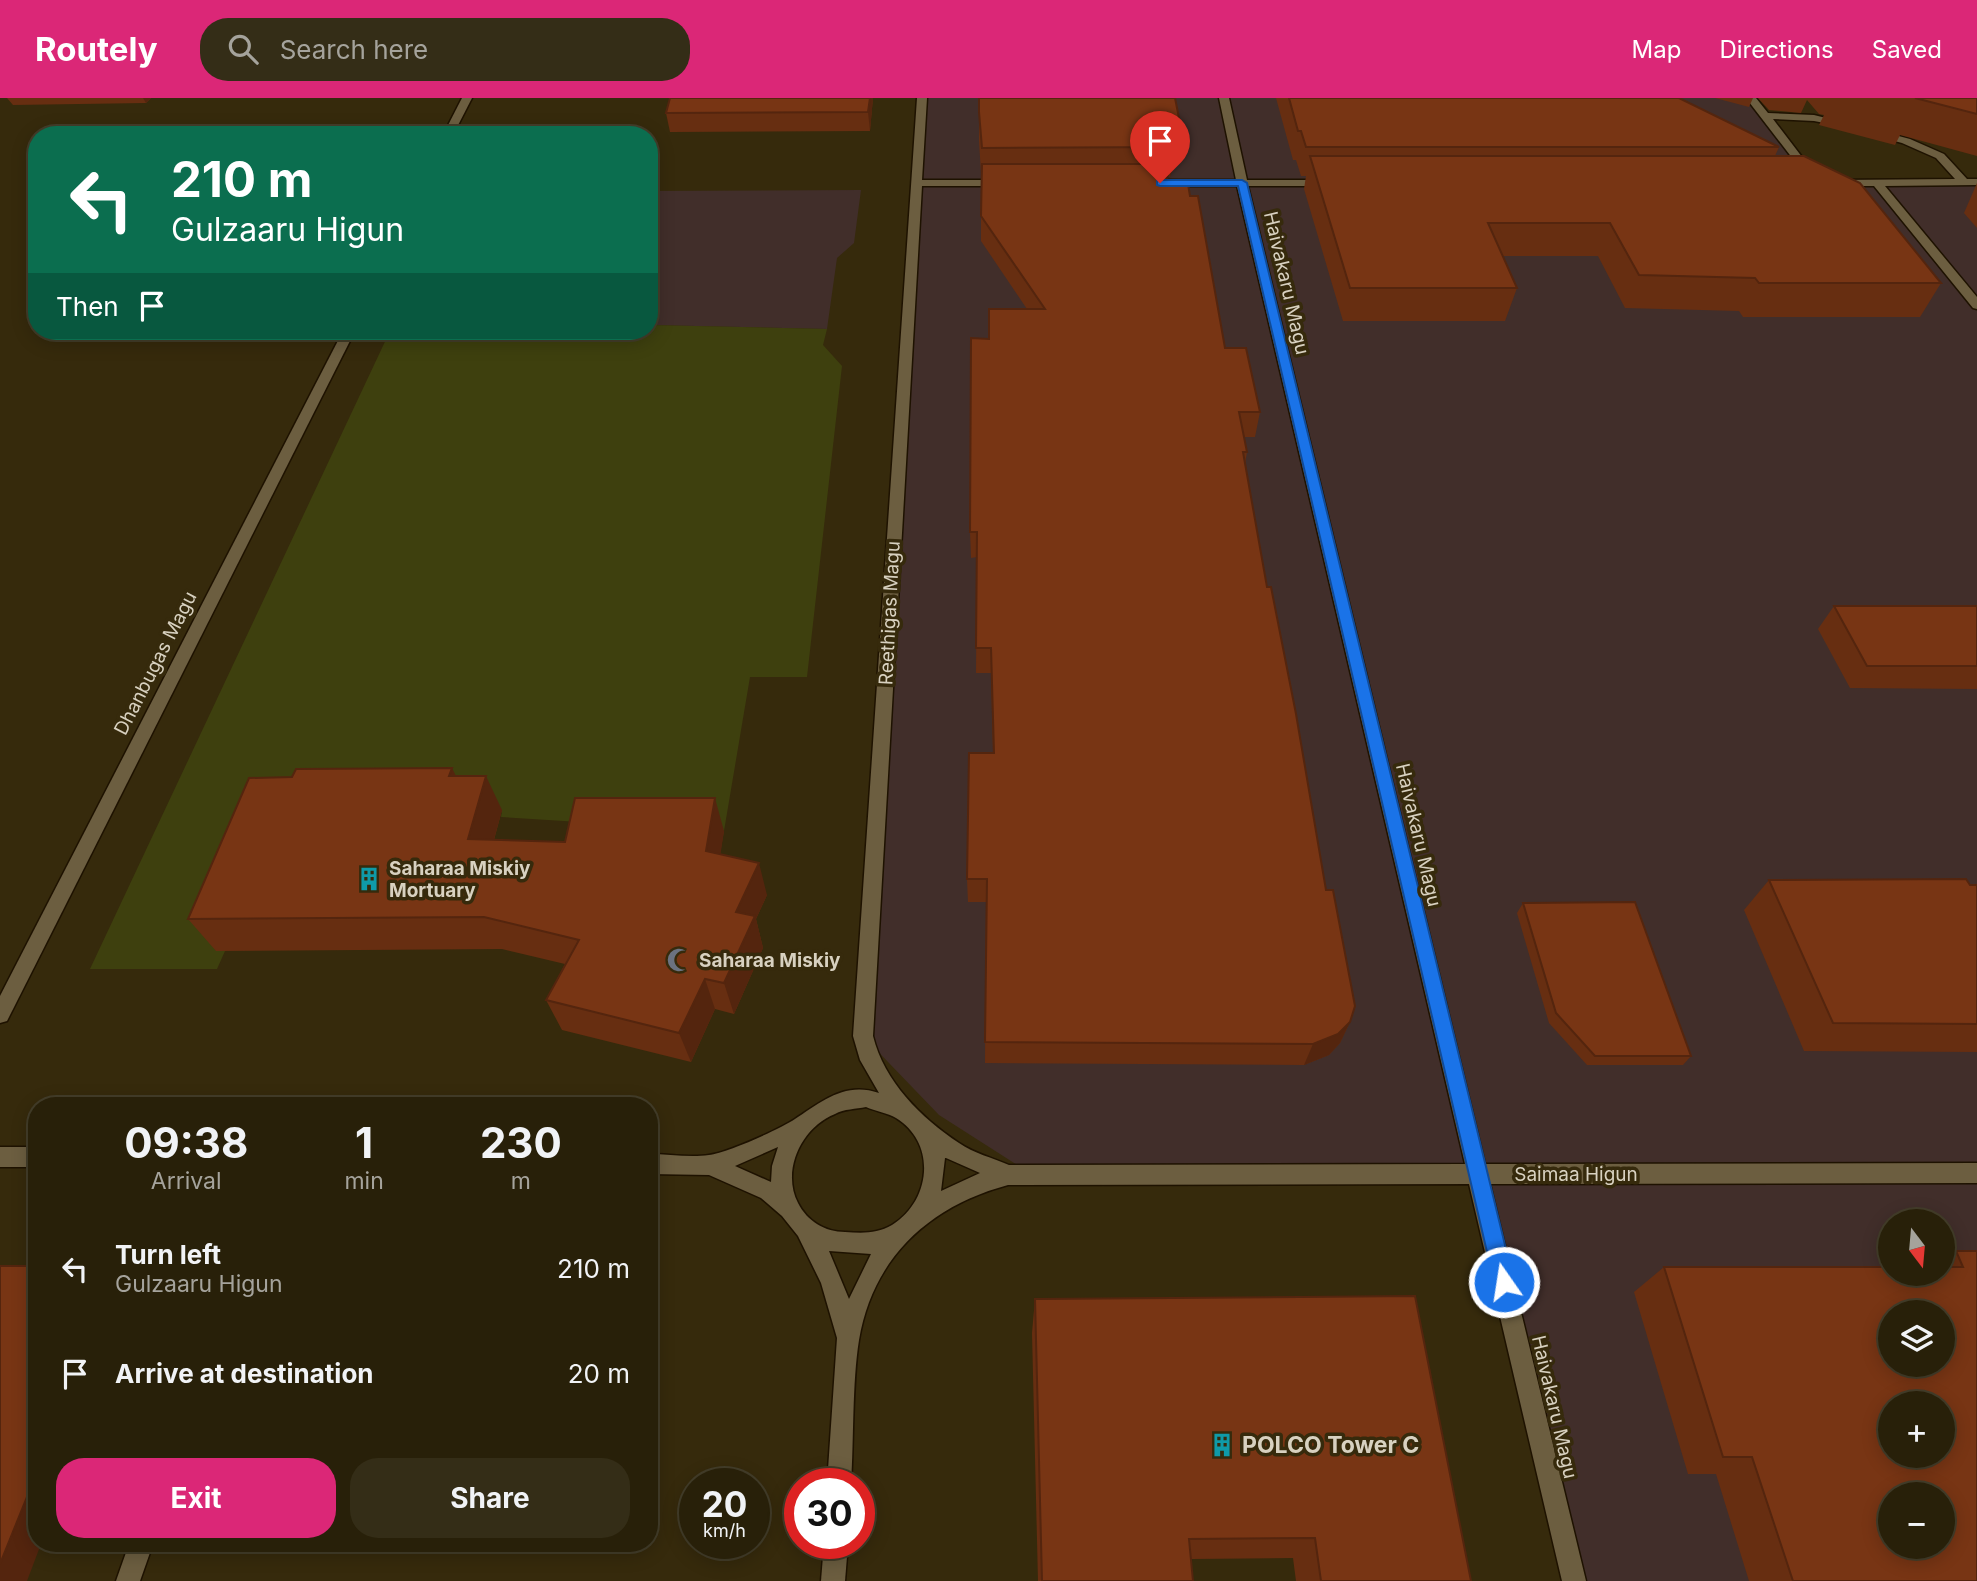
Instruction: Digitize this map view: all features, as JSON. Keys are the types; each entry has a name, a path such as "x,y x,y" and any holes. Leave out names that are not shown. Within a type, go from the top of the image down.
{"street":[{"path":"453,126 467,98"},
{"name":"Reethigas Magu","path":"909,1113 880,1080 867,1060 863,1036 922,98"},
{"name":"Haivakaru Magu","path":"1224,98 1574,1581"},
{"path":"1751,98 1822,183"},
{"path":"1806,108 1814,118"},
{"path":"1766,116 1814,118 1854,127"},
{"path":"1867,131 1906,141 1940,156 1964,183"},
{"path":"1876,182 1977,305"},
{"path":"916,183 1011,183"},
{"path":"1133,183 1338,183"},
{"path":"1803,183 1977,183"},
{"name":"Dhanbugas Magu","path":"0,1015 344,340"},
{"path":"658,1164 710,1164 741,1154 802,1125 821,1110 844,1101 866,1098 890,1102 909,1113 925,1129 935,1149 937,1172 931,1195 918,1216 899,1233 874,1269 860,1299 848,1340 840,1468"},
{"path":"790,1211 782,1189 781,1167 789,1144 802,1125"},
{"name":"Saimaa Higun","path":"925,1129 953,1151 1008,1175"},
{"path":"0,1157 28,1157"},
{"path":"710,1164 768,1191 805,1229 824,1262 839,1299 848,1340"},
{"name":"Saimaa Higun","path":"918,1216 975,1184 1008,1175 1977,1173"},
{"path":"805,1229 827,1240 850,1245 876,1243 899,1233"},
{"path":"128,1581 138,1552"},
{"path":"833,1581 834,1559"}],"shaded area":[{"path":"922,98 1751,98 1816,183 1977,182 1977,1581 1574,1581 1478,1174 1033,1175 939,1115 863,1036"},
{"path":"861,190 854,243 837,258 827,329 658,325 658,191"},
{"path":"658,325 827,329 823,345 842,366 807,677 750,677 724,831 501,817 502,811 225,951 217,969 90,969 386,340 658,340"}],"building":[{"path":"670,98 870,98 868,112 666,113"},
{"path":"979,98 1175,98 1180,123 1173,147 982,148"},
{"path":"1289,98 1679,98 1779,147 1306,147 1301,131 1298,131"},
{"path":"1915,98 1977,98 1977,114"},
{"path":"1310,156 1804,156 1860,183 1941,283 1759,283 1755,278 1639,275 1610,223 1488,223 1517,288 1350,288"},
{"path":"982,164 1170,164 1165,184 1188,184 1190,196 1198,196 1225,348 1246,348 1260,412 1239,412 1247,452 1243,452 1267,587 1271,587 1296,714 1326,890 1333,890 1355,1006 1350,1022 1338,1034 1313,1044 985,1042 987,879 967,879 969,753 994,753 991,648 976,648 977,532 970,532 971,338 989,339 989,309 1045,309 981,216"},
{"path":"1834,606 1977,606 1977,666 1867,666"},
{"path":"452,768 449,776 486,776 468,839 565,842 575,798 715,798 706,851 759,863 736,912 755,916 724,983 705,979 679,1033 546,1000 579,940 484,917 188,919 249,778 292,777 296,769"},
{"path":"1966,879 1970,885 1977,885 1977,1024 1833,1023 1769,880"},
{"path":"1635,902 1691,1056 1595,1056 1556,1013 1523,903"},
{"path":"1956,1251 1977,1251 1977,1581 1793,1581 1752,1457 1723,1457 1664,1267 1878,1267 1878,1286 1955,1286 1955,1267 1963,1267"},
{"path":"0,1266 28,1266 28,1494 0,1564"},
{"name":"POLCO Tower C","path":"1415,1296 1471,1581 1321,1581 1315,1538 1189,1539 1193,1581 1042,1581 1035,1299"}],"place":[{"name":"Saharaa Miskiy Mortuary","path":"369,879"},
{"name":"Saharaa Miskiy","path":"679,960"},
{"name":"POLCO Tower C","path":"1222,1445"}],"route":[{"path":"1160,183 1242,183 1504,1282"}]}
